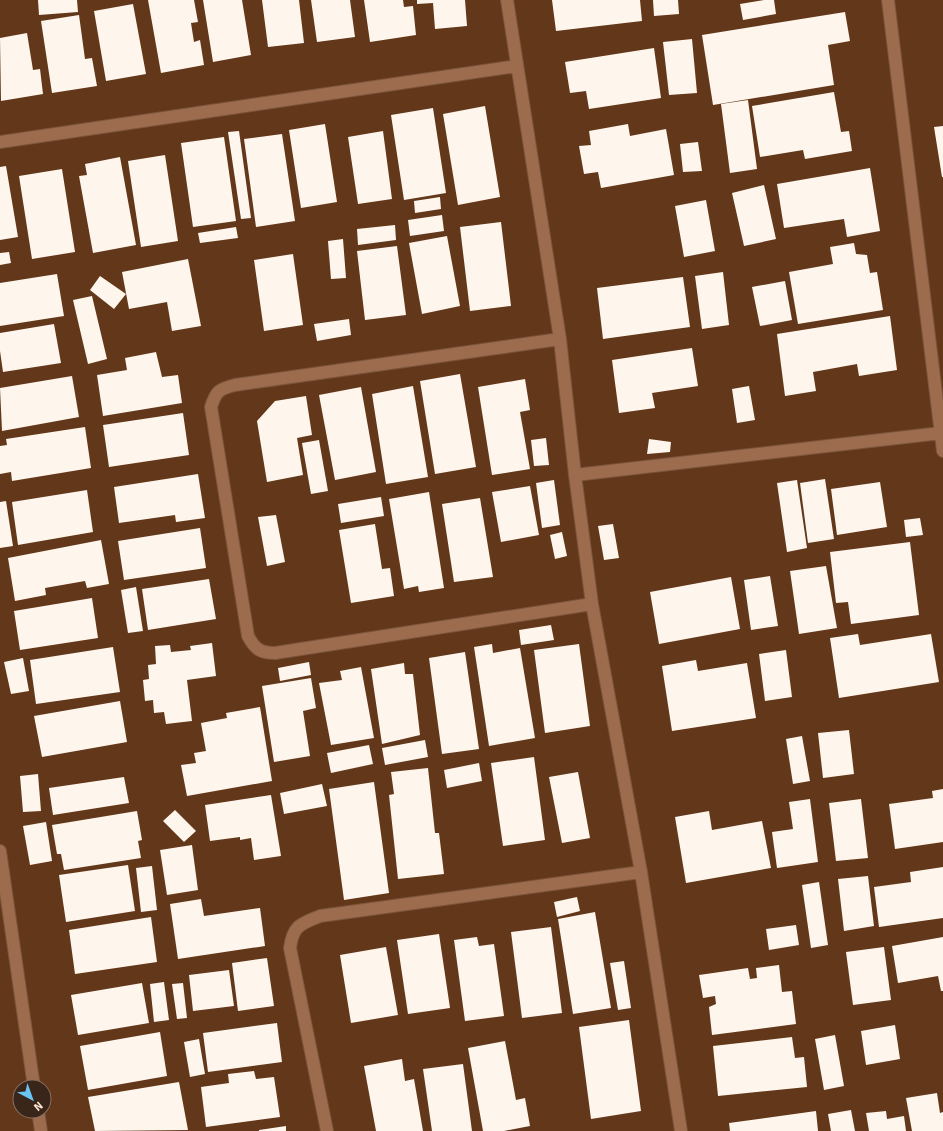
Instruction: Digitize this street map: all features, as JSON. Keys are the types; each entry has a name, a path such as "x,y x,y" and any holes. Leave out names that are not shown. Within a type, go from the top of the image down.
{"street":[{"path":"507,0 560,339 575,475 592,604 641,872 681,1131"},
{"path":"888,0 943,451"},
{"path":"0,142 517,66"},
{"path":"560,339 235,385 223,388 215,394 211,406 248,636 254,648 262,653 274,653 592,604"},
{"path":"575,475 941,433"},
{"path":"0,852 33,1079"},
{"path":"327,1131 290,948 292,934 302,924 320,916 641,872"},
{"path":"39,1119 41,1131"}],"building":[{"path":"38,0 77,0 78,12 39,15"},
{"path":"148,0 194,0 198,22 191,23 194,42 200,40 204,65 161,73"},
{"path":"203,0 242,0 251,55 213,62"},
{"path":"262,0 299,0 304,43 268,47"},
{"path":"311,0 350,0 355,37 317,42"},
{"path":"364,0 403,0 404,7 413,6 416,35 370,42"},
{"path":"417,0 465,0 467,26 435,29 433,3 417,4"},
{"path":"552,0 640,0 642,21 556,31"},
{"path":"653,0 678,0 679,14 654,16"},
{"path":"774,0 776,14 743,20 740,4"},
{"path":"133,4 146,74 106,81 94,11"},
{"path":"845,12 850,41 828,45 834,85 713,105 702,35"},
{"path":"79,15 85,59 92,58 97,86 52,93 41,21"},
{"path":"27,33 33,70 40,69 43,94 1,101 0,38"},
{"path":"692,39 697,93 669,95 663,42"},
{"path":"654,48 661,98 589,109 586,91 570,93 565,62"},
{"path":"834,92 841,132 849,131 852,151 805,159 803,150 760,157 752,106"},
{"path":"748,100 757,169 730,173 721,104"},
{"path":"485,106 500,197 458,205 443,114"},
{"path":"433,108 446,193 404,200 391,115"},
{"path":"325,124 337,202 301,208 289,130"},
{"path":"628,124 630,136 666,129 674,175 601,188 598,172 584,174 579,146 591,145 589,131"},
{"path":"943,126 943,177 942,177 934,127"},
{"path":"239,131 251,218 241,219 228,132"},
{"path":"383,131 392,199 358,204 348,137"},
{"path":"282,134 295,221 256,227 244,139"},
{"path":"224,137 236,221 193,227 181,143"},
{"path":"698,142 702,171 683,172 680,144"},
{"path":"165,155 178,241 141,247 128,161"},
{"path":"120,157 136,245 93,253 79,176 87,175 85,164"},
{"path":"6,166 18,237 0,240 0,167"},
{"path":"870,168 880,231 847,237 844,219 784,228 777,184"},
{"path":"62,169 75,252 32,259 19,176"},
{"path":"764,185 776,239 744,246 732,193"},
{"path":"440,197 441,209 415,213 414,201"},
{"path":"706,200 715,251 684,257 675,206"},
{"path":"442,215 444,231 410,236 408,220"},
{"path":"501,222 511,306 470,311 460,227"},
{"path":"395,225 396,240 358,245 357,229"},
{"path":"236,227 238,238 200,243 198,233"},
{"path":"447,236 460,306 422,314 409,243"},
{"path":"343,239 346,278 331,279 328,241"},
{"path":"854,243 856,254 867,255 870,273 877,272 883,310 798,324 789,272 833,264 830,247"},
{"path":"397,246 406,315 365,320 357,251"},
{"path":"9,252 11,263 0,265 0,253"},
{"path":"293,254 303,325 264,331 254,260"},
{"path":"188,259 201,326 172,331 167,302 129,309 122,272"},
{"path":"723,272 729,325 702,329 695,276"},
{"path":"57,274 64,316 0,326 0,283"},
{"path":"100,276 126,294 114,309 90,290"},
{"path":"683,277 690,327 603,339 597,288"},
{"path":"785,281 792,320 760,326 752,287"},
{"path":"92,296 107,359 88,364 73,300"},
{"path":"890,316 897,370 859,376 857,364 813,372 816,391 785,396 777,334"},
{"path":"349,319 351,335 317,341 314,324"},
{"path":"54,324 61,363 3,372 0,351 0,333"},
{"path":"692,348 698,386 652,393 655,408 619,413 612,360"},
{"path":"156,352 162,377 178,375 182,403 103,416 97,375 127,370 125,358"},
{"path":"460,374 476,467 435,474 420,381"},
{"path":"72,376 79,417 2,431 0,388"},
{"path":"525,379 530,410 520,412 530,469 492,475 478,387"},
{"path":"413,386 428,477 386,484 372,394"},
{"path":"749,386 755,420 737,423 732,389"},
{"path":"361,387 376,472 335,480 319,395"},
{"path":"306,396 312,435 297,438 303,475 267,482 257,421 275,401"},
{"path":"183,413 189,455 109,467 103,425"},
{"path":"85,427 91,468 12,481 11,472 0,474 0,446 7,445 6,439"},
{"path":"546,438 549,465 534,466 531,440"},
{"path":"649,439 671,442 670,452 647,454"},
{"path":"319,440 328,491 311,494 302,443"},
{"path":"198,474 205,518 176,522 175,515 119,523 114,487"},
{"path":"825,479 834,539 808,543 800,483"},
{"path":"554,480 560,525 542,528 536,483"},
{"path":"797,480 807,548 787,552 777,483"},
{"path":"880,482 887,527 837,535 831,489"},
{"path":"530,486 539,535 501,542 492,492"},
{"path":"87,490 93,532 18,545 12,502"},
{"path":"429,492 444,588 419,592 418,586 404,589 389,499"},
{"path":"381,497 384,516 341,523 338,504"},
{"path":"480,498 493,577 454,582 442,504"},
{"path":"6,501 13,546 0,548 0,502"},
{"path":"276,515 285,562 267,566 258,517"},
{"path":"920,518 923,535 906,537 904,520"},
{"path":"375,524 382,569 390,568 394,596 351,603 339,530"},
{"path":"613,524 619,558 604,560 598,526"},
{"path":"200,528 206,568 124,580 118,541"},
{"path":"562,532 567,556 555,559 550,535"},
{"path":"101,540 109,584 87,588 85,581 45,588 46,595 15,601 8,558"},
{"path":"910,542 919,615 851,624 848,602 836,603 830,552"},
{"path":"826,566 837,628 799,634 790,571"},
{"path":"770,576 778,626 751,630 744,580"},
{"path":"731,577 740,629 659,644 650,592"},
{"path":"209,579 216,619 148,630 142,589"},
{"path":"136,587 143,631 128,633 121,590"},
{"path":"92,598 98,638 20,650 14,611"},
{"path":"551,625 554,640 521,645 519,630"},
{"path":"858,634 860,645 931,634 939,682 839,698 830,638"},
{"path":"212,643 216,676 187,680 192,721 166,724 164,712 154,713 153,700 145,701 143,680 149,679 148,665 156,664 155,646 170,645 171,652 191,650 190,646"},
{"path":"492,644 493,653 520,648 535,738 489,746 474,647"},
{"path":"579,644 590,726 545,733 534,650"},
{"path":"113,647 120,692 36,704 30,660"},
{"path":"786,650 792,697 765,701 759,654"},
{"path":"465,652 479,749 442,754 429,658"},
{"path":"23,658 29,691 11,694 4,662"},
{"path":"696,660 698,671 747,663 756,718 672,731 662,666"},
{"path":"309,662 311,675 280,681 278,668"},
{"path":"404,663 405,674 413,674 420,735 382,744 371,669"},
{"path":"361,667 374,738 331,745 319,683 342,680 340,671"},
{"path":"311,678 316,708 303,711 310,756 274,762 262,686"},
{"path":"120,701 127,742 42,757 34,716"},
{"path":"260,707 272,781 187,796 181,765 196,763 194,753 206,751 201,723 227,718 226,713"},
{"path":"849,730 854,774 823,778 818,733"},
{"path":"802,736 810,781 793,784 786,739"},
{"path":"425,740 428,757 385,765 382,748"},
{"path":"369,745 373,764 331,773 327,753"},
{"path":"534,757 545,840 503,846 491,763"},
{"path":"479,763 482,781 447,788 444,770"},
{"path":"428,768 435,833 439,833 444,874 398,879 389,795 394,794 391,772"},
{"path":"578,772 590,838 562,843 549,777"},
{"path":"38,774 41,811 23,812 20,776"},
{"path":"124,777 129,803 53,815 49,788"},
{"path":"374,782 389,893 344,900 329,789"},
{"path":"322,784 327,806 284,814 280,793"},
{"path":"943,789 943,842 895,849 889,804 933,798 932,791"},
{"path":"271,795 281,856 254,860 251,838 240,840 240,837 210,841 205,805"},
{"path":"810,799 818,862 777,868 772,832 793,829 789,802"},
{"path":"861,799 868,858 836,861 829,803"},
{"path":"175,810 196,831 184,842 163,821"},
{"path":"137,811 142,840 138,841 141,858 64,870 61,854 57,854 52,825"},
{"path":"709,811 712,830 762,821 771,868 686,883 675,817"},
{"path":"46,822 52,861 30,865 23,826"},
{"path":"192,845 198,890 167,895 160,850"},
{"path":"128,865 135,911 66,922 59,875"},
{"path":"152,866 157,910 141,912 136,868"},
{"path":"943,867 943,918 879,927 874,887 911,882 910,872"},
{"path":"868,876 874,926 844,931 838,879"},
{"path":"819,882 828,945 811,948 802,885"},
{"path":"577,897 580,911 557,917 554,902"},
{"path":"201,899 204,916 260,908 265,946 178,959 170,904"},
{"path":"595,912 611,1008 573,1014 558,919"},
{"path":"151,917 157,962 75,974 69,930"},
{"path":"796,925 799,945 769,950 766,929"},
{"path":"551,927 562,1013 522,1018 511,932"},
{"path":"439,934 450,1008 408,1014 397,940"},
{"path":"477,937 479,946 494,944 504,1016 465,1021 454,940"},
{"path":"943,937 943,991 941,991 938,976 898,983 892,946"},
{"path":"386,947 398,1015 351,1023 340,955"},
{"path":"884,947 891,1000 853,1005 846,952"},
{"path":"267,958 274,1006 238,1011 232,963"},
{"path":"624,961 631,1008 618,1010 610,963"},
{"path":"779,965 782,992 792,991 796,1024 712,1035 709,1007 716,1004 715,996 703,998 699,975 748,968 750,979 757,978 756,968"},
{"path":"229,970 234,1006 193,1011 189,975"},
{"path":"164,982 169,1020 154,1022 150,984"},
{"path":"142,983 149,1023 78,1035 71,995"},
{"path":"183,983 187,1018 177,1019 172,984"},
{"path":"629,1020 641,1111 591,1119 579,1027"},
{"path":"277,1023 282,1062 208,1072 203,1033"},
{"path":"895,1025 900,1059 866,1065 861,1031"},
{"path":"160,1032 167,1076 88,1090 80,1046"},
{"path":"835,1035 844,1086 824,1090 815,1039"},
{"path":"792,1037 795,1058 804,1057 807,1087 718,1096 713,1046"},
{"path":"199,1039 205,1074 190,1077 184,1042"},
{"path":"505,1041 516,1100 525,1098 530,1126 504,1131 483,1131 468,1048"},
{"path":"402,1059 405,1081 414,1079 423,1131 376,1131 364,1066"},
{"path":"463,1064 472,1131 432,1131 423,1069"},
{"path":"254,1071 256,1079 274,1077 280,1117 206,1127 201,1087 229,1083 228,1074"},
{"path":"179,1082 188,1130 95,1131 88,1097"},
{"path":"937,1093 940,1113 943,1112 943,1131 912,1131 906,1098"},
{"path":"851,1110 855,1131 831,1131 828,1114"},
{"path":"816,1111 818,1131 730,1131 729,1123"},
{"path":"886,1111 887,1119 904,1116 906,1131 869,1131 866,1113"},
{"path":"286,1126 286,1131 259,1131 259,1130"}]}
